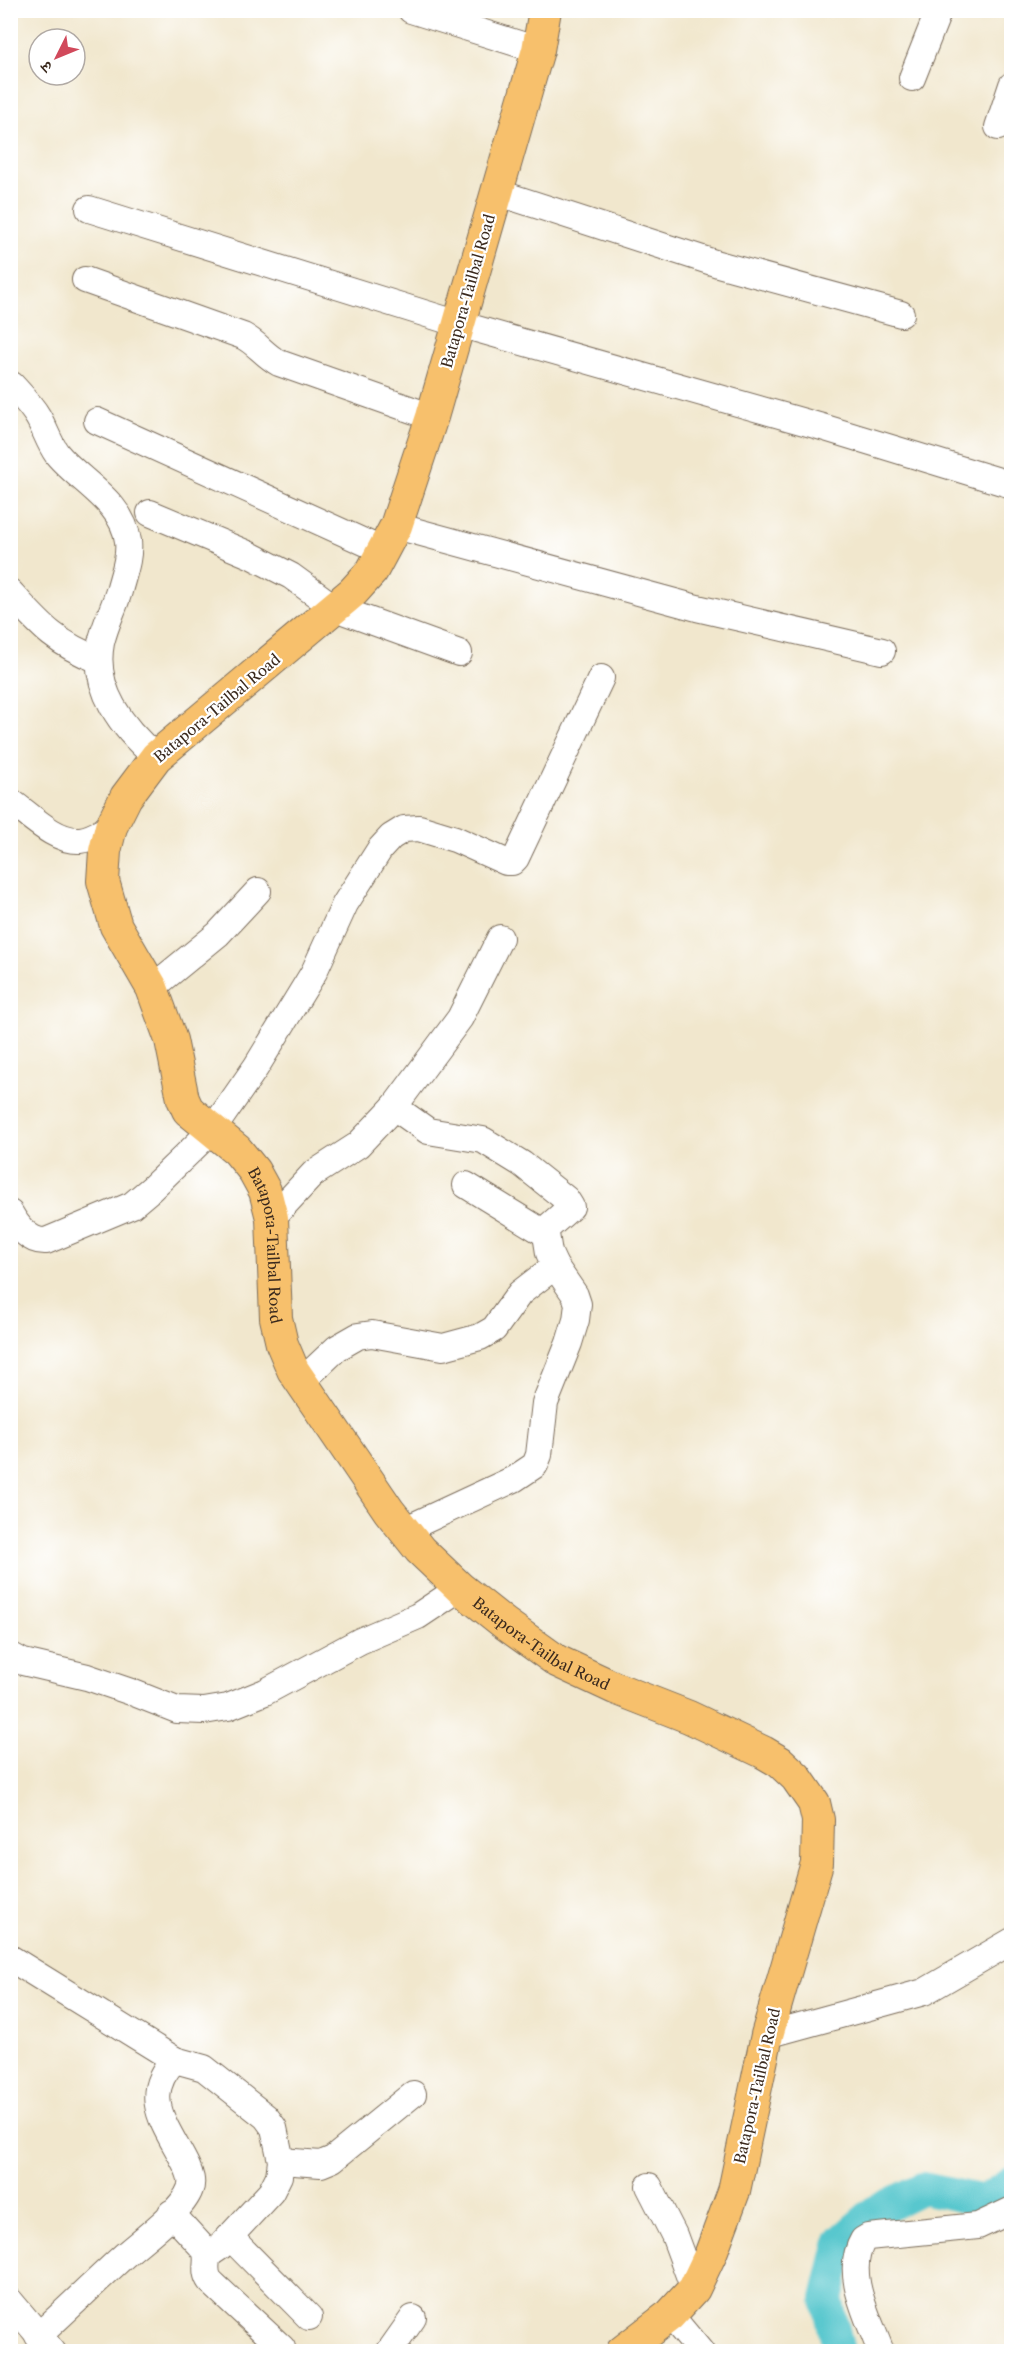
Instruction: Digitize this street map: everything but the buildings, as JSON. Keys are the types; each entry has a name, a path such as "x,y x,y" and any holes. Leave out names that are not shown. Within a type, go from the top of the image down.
{"main road":[{"name":"Batapora-Tailbal Road","path":"545,10 538,50 432,417 390,538 364,581 335,608 156,757 126,797 111,827 105,851 103,880 116,926 152,988 171,1040 183,1099 188,1110 237,1150 254,1171 265,1191 272,1218 276,1318 282,1344 293,1370 368,1483 404,1530 420,1550 460,1588 557,1661 615,1688 689,1716 763,1752 780,1762 805,1788 813,1803 818,1820 817,1863 767,2035 734,2191 711,2253 694,2289 670,2314 622,2352"}],"street":[{"path":"411,10 538,50"},
{"path":"912,78 939,10"},
{"path":"998,127 1010,93"},
{"path":"496,192 718,264 901,314"},
{"path":"89,209 459,324 822,427 1011,485"},
{"path":"85,280 243,336 254,342 268,358 279,363 432,417"},
{"path":"12,385 37,415 56,453 105,499 122,523 128,540 128,555 102,640 99,660 102,684 111,705 140,743 156,757"},
{"path":"97,422 390,538 882,651"},
{"path":"150,513 250,555 291,576 335,608 459,653"},
{"path":"10,592 57,641 79,653 99,660"},
{"path":"10,1213 24,1232 38,1241 46,1241 115,1214 132,1205 151,1190 213,1129 256,1067 314,972 345,904 380,849 391,837 404,829 419,828 455,839 506,862 512,862 516,858 601,678"},
{"path":"10,801 48,829 72,839 93,837 111,827"},
{"path":"152,988 218,933 258,891"},
{"path":"272,1218 313,1174 358,1145 394,1107 460,1018 500,938"},
{"path":"394,1107 428,1131 483,1140 522,1164 566,1199 571,1207 548,1228 546,1234 549,1253 555,1266 575,1294 577,1312 569,1343 545,1403 539,1455 535,1465 514,1479 404,1530"},
{"path":"466,1185 546,1234"},
{"path":"301,1382 337,1348 358,1336 372,1334 443,1347 480,1338 494,1329 520,1293 555,1266"},
{"path":"10,1655 23,1662 87,1677 125,1689 177,1710 204,1711 228,1707 265,1692 360,1641 418,1616 460,1588"},
{"path":"767,2035 924,1992 1011,1941"},
{"path":"10,1958 176,2060 204,2068 266,2117 274,2128 281,2161 279,2176 271,2192 231,2237 208,2255 205,2271 210,2281 282,2348"},
{"path":"10,2301 45,2344 83,2296 183,2201 192,2183 184,2161 163,2124 156,2093 160,2079 176,2060"},
{"path":"281,2161 321,2164 333,2159 413,2094"},
{"path":"649,2186 674,2235 694,2289"},
{"path":"881,2352 861,2298 855,2271 856,2255 863,2240 868,2237 978,2226 1011,2210"},
{"path":"171,2213 208,2255"},
{"path":"231,2237 309,2317"},
{"path":"670,2314 702,2352"},
{"path":"389,2352 413,2319"}],"waterway":[{"path":"839,2352 827,2299 841,2241 874,2212 922,2188 984,2201 1012,2182"}]}
